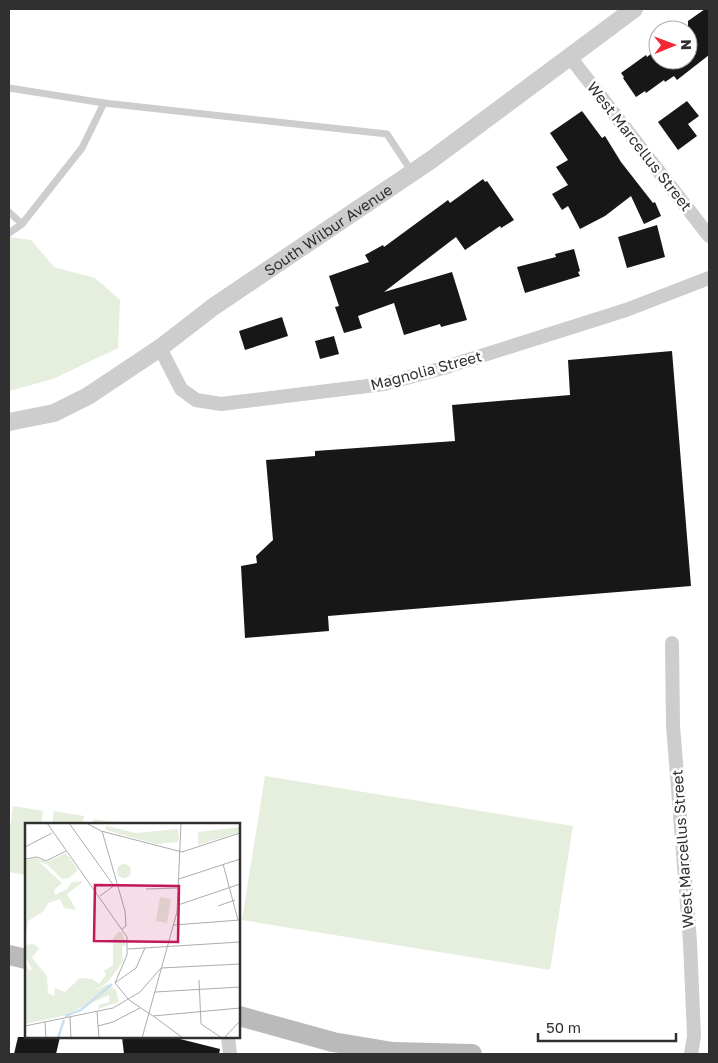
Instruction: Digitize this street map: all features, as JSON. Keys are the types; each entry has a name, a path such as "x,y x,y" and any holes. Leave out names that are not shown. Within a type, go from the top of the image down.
{"main road":[{"path":"9,955 25,959"},
{"path":"240,1016 332,1045 393,1052 472,1054"}],"street":[{"name":"South Wilbur Avenue","path":"9,422 54,414 88,396 160,348 213,307 412,172 634,9"},
{"name":"West Marcellus Street","path":"570,57 709,236"},
{"name":"Magnolia Street","path":"160,348 181,389 196,400 222,404 384,384 443,368 617,313 709,278"},
{"name":"West Marcellus Street","path":"672,643 673,725 690,942 694,1036 691,1054"},
{"path":"228,1038 230,1054"}],"lane":[{"path":"9,88 104,102 387,134 412,172"},
{"path":"9,233 22,224 82,148 104,102"},
{"path":"9,212 22,224"}],"green space":[{"path":"9,237 31,240 54,267 95,278 120,300 118,348 53,379 9,391"},
{"path":"265,776 573,826 550,970 242,920"},
{"path":"13,806 43,811 41,823 25,823 25,875 9,872 9,834"},
{"path":"54,811 84,816 82,823 52,823"},
{"path":"93,819 123,823 92,823"}],"building":[{"path":"705,9 709,9 709,55 698,64 698,20 689,20"},
{"path":"646,55 648,70 690,70 677,80 674,76 665,82 664,80 646,93 645,91 636,97 621,73"},
{"path":"687,101 699,116 688,124 697,136 678,150 658,122"},
{"path":"582,111 602,138 605,136 621,162 653,203 655,202 661,216 644,224 631,196 605,216 580,229 568,206 562,210 552,194 568,185 556,167 568,160 550,133"},
{"path":"483,179 485,182 487,181 514,220 501,228 500,226 465,250 456,237 384,292 452,272 467,320 441,327 440,324 404,335 394,303 358,316 362,328 344,333 335,307 339,306 329,276 369,262 365,255 383,245 384,247 448,200 450,203"},
{"path":"657,225 665,257 627,268 618,237"},
{"path":"574,249 580,276 525,293 517,267 556,257 555,254"},
{"path":"282,317 288,336 245,350 239,331"},
{"path":"334,336 339,354 320,359 315,341"},
{"path":"672,351 691,586 328,616 329,631 245,638 241,566 257,563 256,556 273,540 266,460 315,456 315,451 455,441 452,405 570,395 568,360"},
{"path":"18,1037 60,1038 56,1054 14,1054"},
{"path":"122,1038 176,1038 220,1049 219,1054 124,1054"}]}
